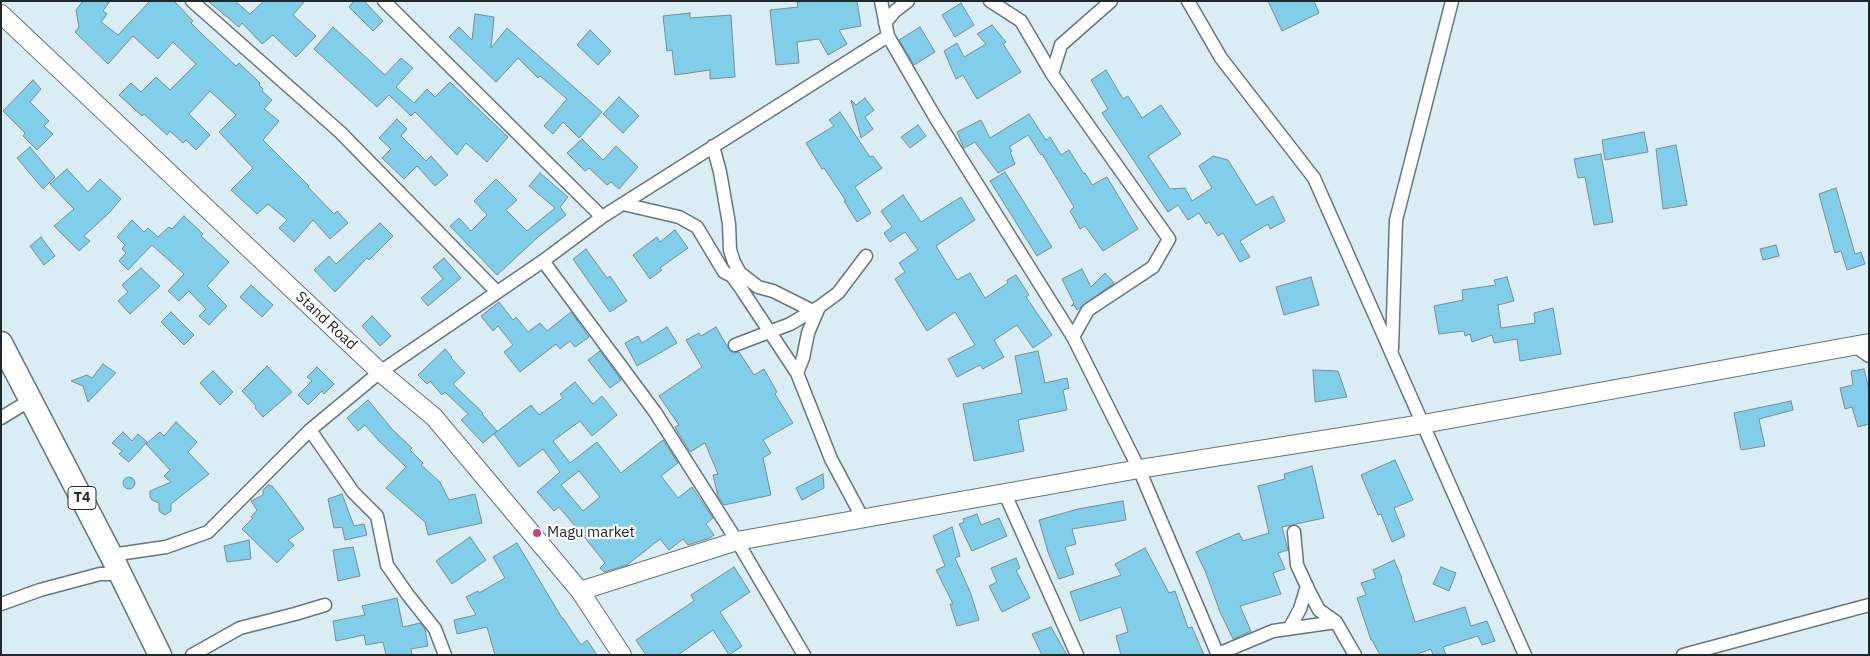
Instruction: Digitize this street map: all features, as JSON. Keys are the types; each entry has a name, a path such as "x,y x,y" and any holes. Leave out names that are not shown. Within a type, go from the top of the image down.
{"highway":[{"name":"T4","path":"1,342 32,399 160,655"}],"street":[{"path":"192,1 340,132 497,292"},
{"path":"384,1 602,217"},
{"path":"881,1 888,36 935,117 1073,337 1139,469 1218,654 1273,631 1336,622"},
{"path":"885,23 895,11 908,1"},
{"path":"990,1 1021,21 1052,74 1170,240 1153,267 1088,310 1073,337"},
{"path":"1052,74 1061,45 1111,1"},
{"path":"1188,1 1221,58 1314,178 1524,655"},
{"path":"1392,354 1396,220 1452,1"},
{"name":"Stand Road","path":"1,14 380,372 434,417 580,591 622,655"},
{"path":"1,604 40,590 100,574 116,565 208,532 310,430 380,372 542,261 602,217 888,36"},
{"path":"713,146 729,224 730,250 740,273 758,287 773,291 816,309"},
{"path":"623,204 679,217 697,227 724,272 732,276 797,373 831,459 863,519"},
{"path":"735,345 790,324 816,309 838,293 866,256"},
{"path":"542,261 655,412 737,541 804,655"},
{"path":"797,373 804,358 808,333 816,309"},
{"path":"580,591 737,541 1139,469 1423,424 1864,348"},
{"path":"1,418 32,399"},
{"path":"310,430 353,492 378,516 387,565 435,629 445,655"},
{"path":"1006,494 1077,655"},
{"path":"1294,532 1297,565 1307,586 1319,610 1336,622 1355,655"},
{"path":"1289,629 1300,609 1307,586"},
{"path":"1683,655 1702,652 1869,604"},
{"path":"192,655 240,628 325,605"}],"building":[{"path":"83,1 110,1 103,11 107,14 101,22 118,35 150,1 174,1 193,21 191,23 202,34 236,66 239,63 260,83 262,91 272,100 264,109 279,121 263,140 334,214 337,211 348,223 330,239 313,220 294,242 279,228 287,220 268,204 257,214 231,190 253,168 219,132 236,115 210,91 189,114 210,135 196,150 186,140 183,143 170,131 167,135 119,95 131,83 141,92 156,77 170,90 196,64 173,42 158,59 133,36 108,64 75,32 79,27 76,10"},
{"path":"208,1 235,1 250,14 264,1 305,1 293,15 316,36 296,57 273,35 262,44 242,23 239,27"},
{"path":"354,1 364,1 383,21 373,31 349,7"},
{"path":"857,1 861,26 839,30 847,44 828,55 819,39 797,42 799,63 776,65 770,10 798,7 797,2"},
{"path":"1268,1 1314,1 1319,13 1282,31"},
{"path":"961,3 974,25 955,37 942,15"},
{"path":"690,13 690,18 731,15 735,77 710,79 710,70 675,75 672,50 667,51 663,16"},
{"path":"475,14 494,17 491,48 507,28 602,112 579,138 563,122 553,134 544,126 567,99 540,76 538,78 518,58 496,82 449,37 459,27 472,40"},
{"path":"992,25 1006,42 1003,44 1021,72 977,99 963,75 956,79 944,51 957,43 964,57 986,44 977,34"},
{"path":"333,27 385,75 401,58 413,68 396,87 414,103 427,89 435,97 450,82 508,137 487,162 466,143 457,155 415,112 411,116 389,95 377,107 314,49"},
{"path":"920,27 935,52 914,65 899,40"},
{"path":"590,30 611,51 598,65 577,45"},
{"path":"1106,70 1123,99 1128,96 1142,118 1161,105 1181,134 1148,156 1170,189 1185,188 1192,201 1212,188 1199,166 1213,156 1228,160 1256,205 1273,196 1285,221 1270,229 1268,224 1240,241 1250,257 1240,262 1223,233 1218,236 1209,222 1206,224 1199,213 1188,220 1178,205 1168,212 1102,113 1108,109 1091,80"},
{"path":"33,80 41,89 30,102 49,121 44,126 53,134 37,150 23,136 25,133 3,111"},
{"path":"619,97 639,116 623,133 603,114"},
{"path":"865,98 874,110 865,117 873,129 861,138 851,100 856,105"},
{"path":"840,112 870,157 873,156 882,168 855,187 871,213 857,222 844,201 846,201 824,168 822,169 806,143 834,126 829,120"},
{"path":"1029,114 1046,140 1050,137 1061,155 1069,150 1092,185 1107,177 1138,229 1103,251 1085,226 1080,229 1070,211 1074,207 1042,154 1028,135 1009,147 1015,164 998,173 975,142 964,148 957,132 981,120 990,138"},
{"path":"397,119 407,129 401,136 426,161 431,156 448,175 435,186 417,166 404,179 382,158 391,149 379,138"},
{"path":"918,125 926,136 910,148 901,137"},
{"path":"1644,132 1648,152 1605,160 1602,140"},
{"path":"582,139 603,160 616,146 638,167 619,189 611,182 607,185 589,168 585,171 567,153"},
{"path":"1676,145 1687,205 1663,209 1656,149"},
{"path":"30,147 55,177 43,189 17,158"},
{"path":"1601,154 1613,222 1594,225 1585,177 1578,178 1574,159"},
{"path":"67,169 88,192 100,179 121,199 84,236 90,241 79,251 54,226 74,209 50,184"},
{"path":"1005,172 1052,247 1037,256 990,181"},
{"path":"540,173 568,197 560,207 566,215 538,237 497,275 450,226 459,218 471,231 487,215 474,201 496,179 517,200 506,210 527,231 555,208 529,186"},
{"path":"1836,188 1855,254 1861,252 1865,264 1847,270 1841,251 1835,253 1819,194"},
{"path":"903,195 921,222 961,197 975,220 936,246 957,280 970,273 985,298 1008,283 1007,280 1016,275 1029,295 1026,297 1052,335 1033,348 1017,325 994,340 1004,357 983,369 980,365 957,377 948,359 975,345 955,312 927,331 895,279 905,272 899,263 918,250 905,232 890,242 884,233 892,227 881,211"},
{"path":"184,216 203,234 201,236 229,262 207,286 227,306 209,325 199,316 206,309 189,291 179,301 168,291 184,274 152,245 128,270 119,261 126,253 122,249 125,245 117,237 132,220 144,232 148,228 158,237 169,227 172,229"},
{"path":"380,223 393,236 369,260 367,258 335,292 314,270 329,256 336,264"},
{"path":"675,230 688,248 660,268 662,270 650,279 633,255 657,237 660,242"},
{"path":"41,237 55,256 44,265 30,246"},
{"path":"1776,245 1779,256 1763,260 1760,249"},
{"path":"586,249 607,278 610,276 627,301 610,312 573,259"},
{"path":"444,258 461,278 428,306 421,298 443,279 433,267"},
{"path":"141,268 160,286 130,314 118,301 128,292 122,285"},
{"path":"1082,269 1091,287 1105,273 1114,283 1077,310 1074,305 1071,306 1074,303 1062,279"},
{"path":"1311,277 1319,305 1284,315 1276,287"},
{"path":"1507,277 1514,301 1498,305 1501,328 1535,323 1534,313 1553,308 1561,354 1520,361 1517,339 1494,343 1492,335 1472,342 1470,334 1465,336 1464,331 1439,334 1434,306 1463,300 1462,290 1496,285 1494,280"},
{"path":"251,285 273,305 262,317 240,297"},
{"path":"499,302 513,320 516,317 528,332 540,323 547,331 571,312 589,337 575,347 570,341 560,349 556,344 520,372 504,352 513,345 498,326 493,331 481,316"},
{"path":"171,312 194,335 184,345 161,322"},
{"path":"372,316 391,336 380,346 362,326"},
{"path":"667,327 677,343 637,366 625,343 638,336 642,343"},
{"path":"716,327 730,351 734,353 739,352 754,375 764,369 777,392 775,394 793,423 763,440 771,453 763,458 771,495 724,505 718,496 713,475 718,474 705,443 690,452 675,427 679,425 659,396 702,367 686,340 699,333 701,336"},
{"path":"445,349 465,373 453,384 483,413 497,431 483,443 461,420 468,414 445,392 442,395 430,381 427,384 418,375"},
{"path":"600,351 621,380 610,388 588,360"},
{"path":"1038,351 1045,383 1067,378 1069,388 1063,390 1067,410 1018,420 1024,451 974,461 963,404 1022,393 1015,356"},
{"path":"103,364 116,373 88,402 83,386 71,381 87,375 92,378"},
{"path":"267,366 292,392 263,417 242,391"},
{"path":"317,367 334,384 324,394 322,391 308,405 298,395 312,381 307,377"},
{"path":"1864,369 1869,390 1869,424 1858,427 1852,407 1845,409 1840,388 1853,385 1851,371"},
{"path":"1313,370 1338,371 1347,397 1315,402"},
{"path":"213,371 233,392 220,405 200,383"},
{"path":"575,382 593,404 602,396 617,415 592,436 580,421 553,441 570,463 597,442 621,473 663,440 678,463 661,476 678,498 692,487 713,518 706,524 714,535 688,545 683,539 669,550 660,539 627,565 604,572 600,568 605,563 586,539 559,507 554,511 537,492 560,472 543,449 519,467 494,434 531,405 539,415 563,398 560,394","holes":["579,471 600,497 583,511 561,485"]},
{"path":"368,400 392,429 412,448 410,450 423,463 421,465 440,482 449,500 475,494 482,523 428,535 425,522 386,488 406,467 365,425 358,431 347,418"},
{"path":"1791,401 1793,410 1759,419 1765,446 1741,450 1734,413"},
{"path":"176,422 197,442 188,452 209,474 171,504 171,511 165,515 159,511 159,503 150,497 150,491 171,482 164,476 170,470 146,444 160,432 164,436"},
{"path":"123,432 132,441 138,434 147,442 129,462 119,454 122,451 112,443"},
{"path":"1395,460 1413,500 1394,508 1405,536 1392,542 1381,514 1378,515 1361,475"},
{"path":"1312,466 1324,518 1282,527 1288,550 1278,553 1285,569 1273,573 1281,594 1240,606 1251,631 1233,639 1196,552 1239,533 1243,541 1269,533 1258,486 1285,479 1284,474"},
{"path":"823,474 824,488 802,500 796,488"},
{"path":"127,477 131,477 135,483 131,489 127,489 123,485 123,481"},
{"path":"268,485 272,486 281,497 304,529 288,540 294,545 277,563 242,529 253,518 251,517 257,510 251,501 263,495 263,490"},
{"path":"342,494 354,526 364,524 367,535 345,540 342,527 334,528 328,499"},
{"path":"1123,501 1126,520 1072,529 1076,544 1065,547 1074,574 1059,579 1048,552 1039,520 1078,509"},
{"path":"977,514 981,525 999,518 1007,536 972,551 959,524 964,522 963,519"},
{"path":"952,527 960,556 955,558 971,594 979,620 957,626 950,604 953,604 936,570 945,566 933,536"},
{"path":"470,537 486,560 452,584 436,561"},
{"path":"249,540 251,559 227,562 224,546"},
{"path":"517,543 562,618 581,645 587,640 597,655 495,655 487,627 457,634 454,620 476,615 466,597 478,591 479,593 505,578 493,557"},
{"path":"353,547 360,576 338,581 333,550"},
{"path":"1145,548 1169,593 1175,591 1188,628 1192,627 1204,655 1121,655 1116,636 1128,632 1121,607 1080,621 1070,592 1121,575 1115,564"},
{"path":"1016,558 1020,568 1016,570 1030,598 1002,612 989,586 997,582 991,568"},
{"path":"1394,560 1402,578 1415,622 1465,607 1471,626 1487,621 1495,641 1482,645 1478,636 1443,647 1446,655 1433,655 1431,649 1415,655 1380,655 1371,640 1357,598 1366,595 1361,583 1376,578 1373,570"},
{"path":"734,567 750,592 720,612 742,646 729,655 713,630 678,655 646,655 636,640 694,601 691,595"},
{"path":"1441,567 1456,573 1449,591 1433,584"},
{"path":"397,598 403,627 420,623 425,629 428,646 411,649 412,655 386,655 383,642 366,645 364,635 336,641 333,621 365,615 362,606"},
{"path":"1051,627 1067,655 1042,655 1032,634"}],"place":[{"name":"Magu market","path":"537,533"}]}
